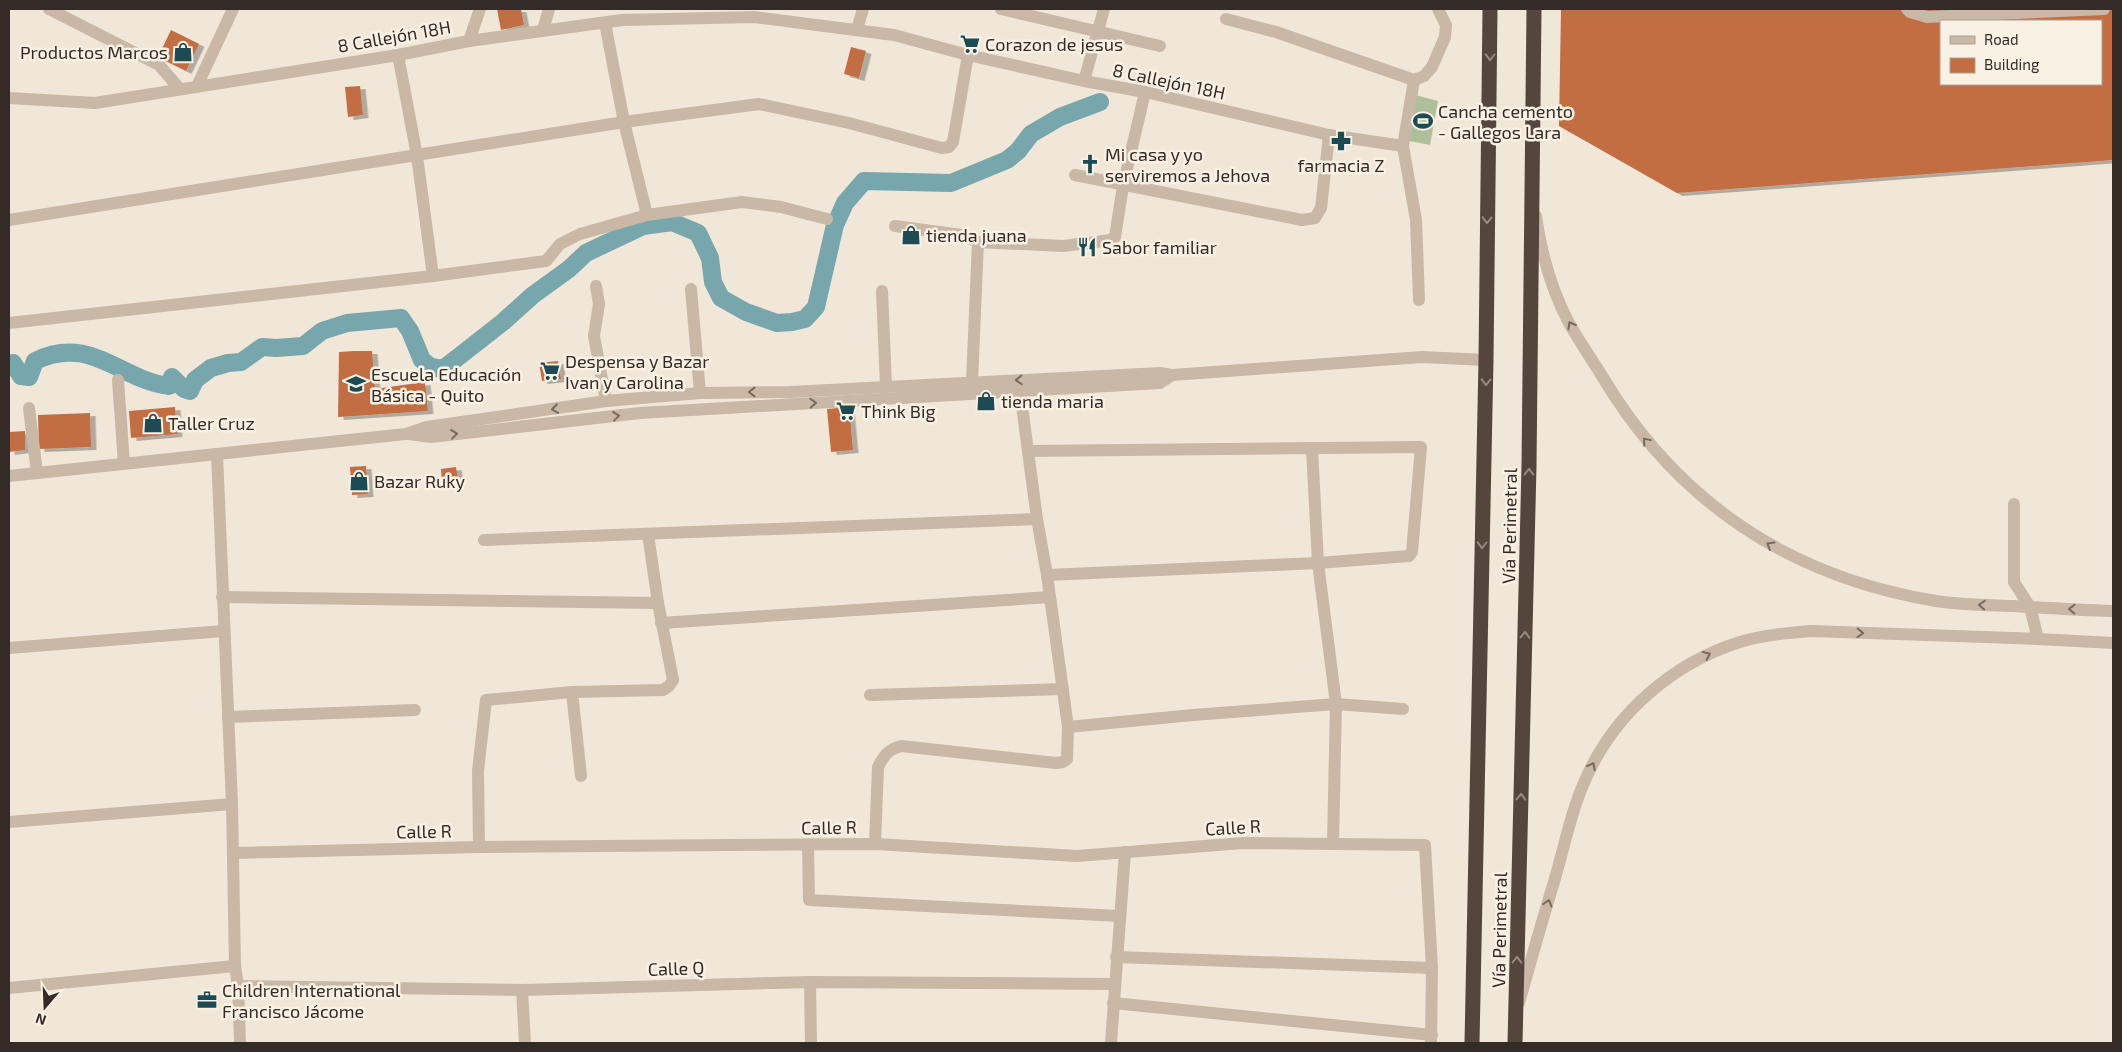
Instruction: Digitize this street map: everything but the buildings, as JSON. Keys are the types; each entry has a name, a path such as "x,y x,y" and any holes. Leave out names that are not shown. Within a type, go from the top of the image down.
{"highway":[{"name":"Vía Perimetral","path":"1472,1043 1486,360 1490,9"},
{"name":"Vía Perimetral","path":"1515,1043 1529,466 1534,9"}],"street":[{"path":"49,9 158,65 178,88"},
{"path":"197,86 233,9"},
{"path":"543,30 549,9"},
{"path":"857,29 863,9"},
{"path":"1002,9 1160,46"},
{"path":"1084,81 1104,9"},
{"path":"1226,19 1276,32 1414,80 1424,76 1432,66 1445,37 1446,25 1438,9"},
{"path":"1907,9 1910,12 1927,17 2104,9"},
{"path":"469,40 477,10"},
{"name":"8 Callejón 18H","path":"9,98 95,103 178,88 398,55 469,40 605,23 625,14 754,16 894,35 968,55 1084,81 1145,92 1329,135 1403,146"},
{"path":"605,23 624,122 648,215"},
{"path":"398,55 417,156 433,276"},
{"path":"9,220 624,122 759,104 849,123 942,148 949,147 953,142 968,55"},
{"path":"1414,80 1403,146 1416,220 1419,300"},
{"path":"894,226 962,235 978,242 1062,246 1116,238 1123,186 1145,92"},
{"path":"1075,175 1302,220 1315,218 1321,208 1329,135"},
{"path":"1531,172 1537,224 1549,275 1569,323 1618,404 1644,438 1672,470 1704,499 1738,525 1760,539 1814,566 1854,582 1904,595 1938,601 2113,611"},
{"path":"9,323 433,276 546,261 560,244 580,234 648,215 742,202 781,207 827,219"},
{"path":"972,382 978,242"},
{"path":"596,286 599,304 594,336 606,402"},
{"path":"691,289 700,393"},
{"path":"882,290 886,386"},
{"path":"9,476 406,434 430,437 886,386 1160,373 1172,375 1422,357 1486,360"},
{"path":"406,434 426,427 606,402 700,393 790,398 1020,391 1160,383 1172,375"},
{"path":"118,380 124,464"},
{"path":"875,844 878,767 883,757 890,750 901,746 1056,763 1067,759 1068,727 1020,391"},
{"path":"29,408 37,473"},
{"path":"1028,451 1421,447 1412,552 1409,556 1318,564 1047,575"},
{"path":"1312,448 1318,564 1336,704 1333,843"},
{"path":"217,454 223,631 232,804 235,966 238,986 240,1043"},
{"path":"2014,504 2014,582 2030,607 2038,639"},
{"path":"484,540 1037,519"},
{"path":"479,847 478,771 486,700 572,692 663,690 673,680 661,623 648,534"},
{"path":"222,597 658,603"},
{"path":"661,623 1050,597"},
{"path":"9,648 223,631"},
{"path":"1515,1017 1574,811 1586,778 1603,747 1624,718 1656,687 1677,671 1708,654 1741,642 1776,634 1811,631 2113,643"},
{"path":"870,694 1063,689"},
{"path":"572,692 581,776"},
{"path":"1068,727 1193,714 1336,704 1403,709"},
{"path":"228,717 415,710"},
{"path":"9,822 232,804"},
{"name":"Calle R","path":"233,853 479,847 875,844 1077,856 1243,843 1425,845 1432,968"},
{"path":"808,845 809,900 1119,916"},
{"path":"1111,1043 1125,852"},
{"path":"1114,1003 1431,1039 1432,968 1116,957"},
{"path":"9,988 235,966"},
{"path":"810,982 811,1043"},
{"name":"Calle Q","path":"238,986 522,990 810,982 1115,984"},
{"path":"522,990 525,1043"}],"green space":[{"name":"Cancha cemento - Gallegos Lara","path":"1415,95 1438,101 1430,145 1409,141"}],"waterway":[{"path":"9,364 13,363 21,376 29,377 35,361 55,354 73,353 89,355 151,382 169,386 172,377 184,389 190,391 195,380 211,368 228,363 241,362 262,347 303,346 322,331 347,323 401,318 410,331 422,360 431,367 443,369 503,322 533,295 569,269 586,253 643,226 672,222 698,233 710,258 713,282 721,298 746,312 777,323 805,319 816,307 835,225 845,203 864,181 951,183 1007,160 1018,151 1031,134 1060,117 1100,102"}],"place":[{"name":"Corazon de jesus","path":"970,44"},
{"name":"Productos Marcos","path":"183,52"},
{"name":"Cancha cemento - Gallegos Lara","path":"1423,121"},
{"name":"farmacia Z","path":"1341,141"},
{"name":"Mi casa y yo serviremos a Jehova","path":"1090,164"},
{"name":"tienda juana","path":"911,235"},
{"name":"Sabor familiar","path":"1087,247"},
{"name":"Despensa y Bazar Ivan y Carolina","path":"550,371"},
{"name":"Escuela Educación Básica - Quito","path":"356,384"},
{"name":"tienda maria","path":"986,401"},
{"name":"Think Big","path":"846,411"},
{"name":"Taller Cruz","path":"153,423"},
{"name":"Bazar Ruky","path":"359,481"},
{"name":"Children International Francisco Jácome","path":"207,1000"}]}
